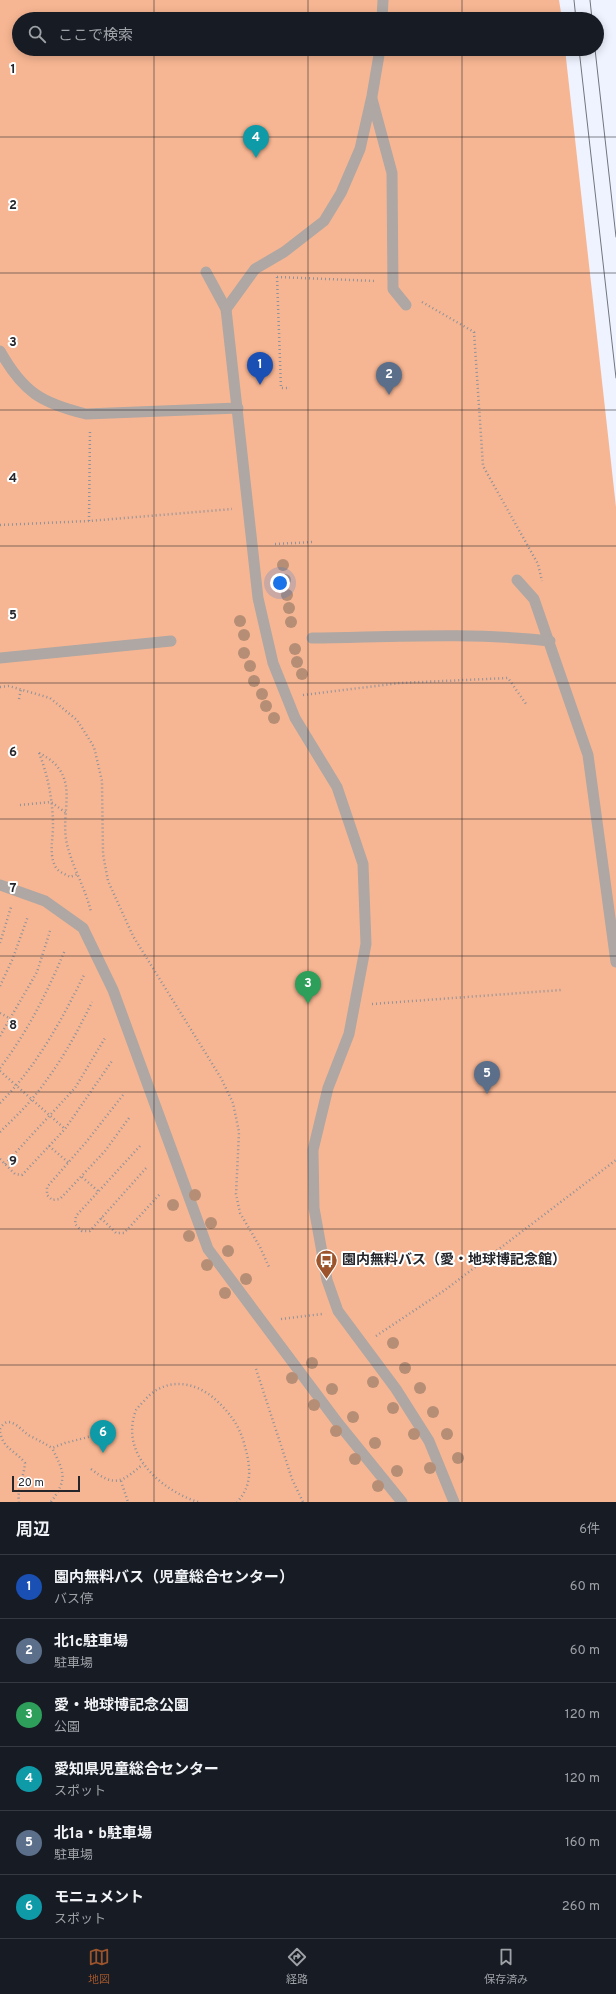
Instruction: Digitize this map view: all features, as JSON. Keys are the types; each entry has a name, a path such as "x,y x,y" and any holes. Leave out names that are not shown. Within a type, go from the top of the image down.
{"lane":[{"path":"382,12 383,0"},
{"path":"226,309 255,269 284,252 324,221 341,193 360,149 372,96 379,56"},
{"path":"372,96 392,173 393,289 406,305"},
{"path":"206,272 226,309 258,598 273,663 295,718 337,787 363,864 366,944 349,1034 328,1088 314,1150 314,1208 327,1280 338,1311 396,1389 429,1441 454,1502"},
{"path":"0,351 12,372 28,389 46,401 65,409 90,414 238,408"},
{"path":"517,580 534,599 550,641 570,708 588,756 616,962"},
{"path":"312,638 444,636 517,638 550,641"},
{"path":"0,658 171,641"},
{"path":"0,885 45,901 83,928 113,990 208,1249 338,1422 402,1502"}],"path":[{"path":"250,276 380,281 393,289 411,296 474,332 483,466 538,564 543,585"},
{"path":"277,277 281,388 290,388"},
{"path":"89,521 90,414"},
{"path":"0,525 89,521 248,508"},
{"path":"275,544 313,542"},
{"path":"287,697 400,683 508,678 526,704"},
{"path":"0,687 9,686 50,698 77,720 94,747 102,781 103,854 108,881 133,936 221,1078 233,1103 239,1132 236,1194 240,1213 260,1247 269,1267"},
{"path":"19,700 21,689"},
{"path":"78,874 70,877 56,866 51,850 53,826 51,802 46,769 39,753 49,758 60,769 67,794 65,832 67,847 87,896 92,917 83,928"},
{"path":"20,804 51,802 67,813"},
{"path":"0,943 11,907"},
{"path":"0,986 13,958 28,916"},
{"path":"0,1036 11,1019 36,972 50,931"},
{"path":"65,950 35,1016 0,1070 65,1129"},
{"path":"0,1103 17,1086 58,1025 84,975"},
{"path":"354,1006 560,990"},
{"path":"0,1132 32,1100 57,1066 76,1036 92,1002"},
{"path":"0,1013 11,1019"},
{"path":"4,1164 75,1088 105,1038"},
{"path":"0,1159 15,1174 22,1174 65,1129 112,1061"},
{"path":"123,1095 47,1187 46,1195 52,1200 60,1199 105,1151 129,1118"},
{"path":"49,1146 68,1163"},
{"path":"140,1146 76,1216 75,1224 82,1231 90,1231 147,1167"},
{"path":"364,1345 444,1290 616,1160"},
{"path":"82,1177 98,1191"},
{"path":"101,1218 116,1233 124,1232 160,1194"},
{"path":"287,1318 316,1315"},
{"path":"256,1369 292,1480 303,1502"},
{"path":"198,1502 169,1488 154,1476 143,1464 137,1454 132,1438 137,1409 148,1396 160,1387 178,1383 196,1387 211,1396 230,1413 241,1432 249,1459 249,1484 243,1496 237,1502"},
{"path":"0,1429 4,1424 9,1422 17,1424 29,1436 42,1441 52,1448 62,1468 62,1483 51,1502"},
{"path":"0,1432 2,1440 9,1450 20,1456 25,1463 24,1473 19,1486 19,1502"},
{"path":"52,1448 92,1436"},
{"path":"91,1469 103,1478 113,1481 121,1481 130,1476 143,1464"},
{"path":"121,1481 128,1502"}],"shaded area":[{"path":"0,0 559,0 561,12 12,12 12,56 566,56 616,507 616,1502 0,1502"}],"tram line":[{"path":"574,0 575,12"},
{"path":"590,0 591,12"},
{"path":"580,56 616,378"},
{"path":"596,56 616,237"}],"place":[{"name":"愛知県児童総合センター","path":"256,158"},
{"name":"園内無料バス（児童総合センター）","path":"260,385"},
{"name":"北1c駐車場","path":"389,395"},
{"name":"愛・地球博記念公園","path":"308,1004"},
{"name":"北1a・b駐車場","path":"487,1094"},
{"name":"園内無料バス（愛・地球博記念館）","path":"327,1280"},
{"name":"モニュメント","path":"103,1453"}]}
